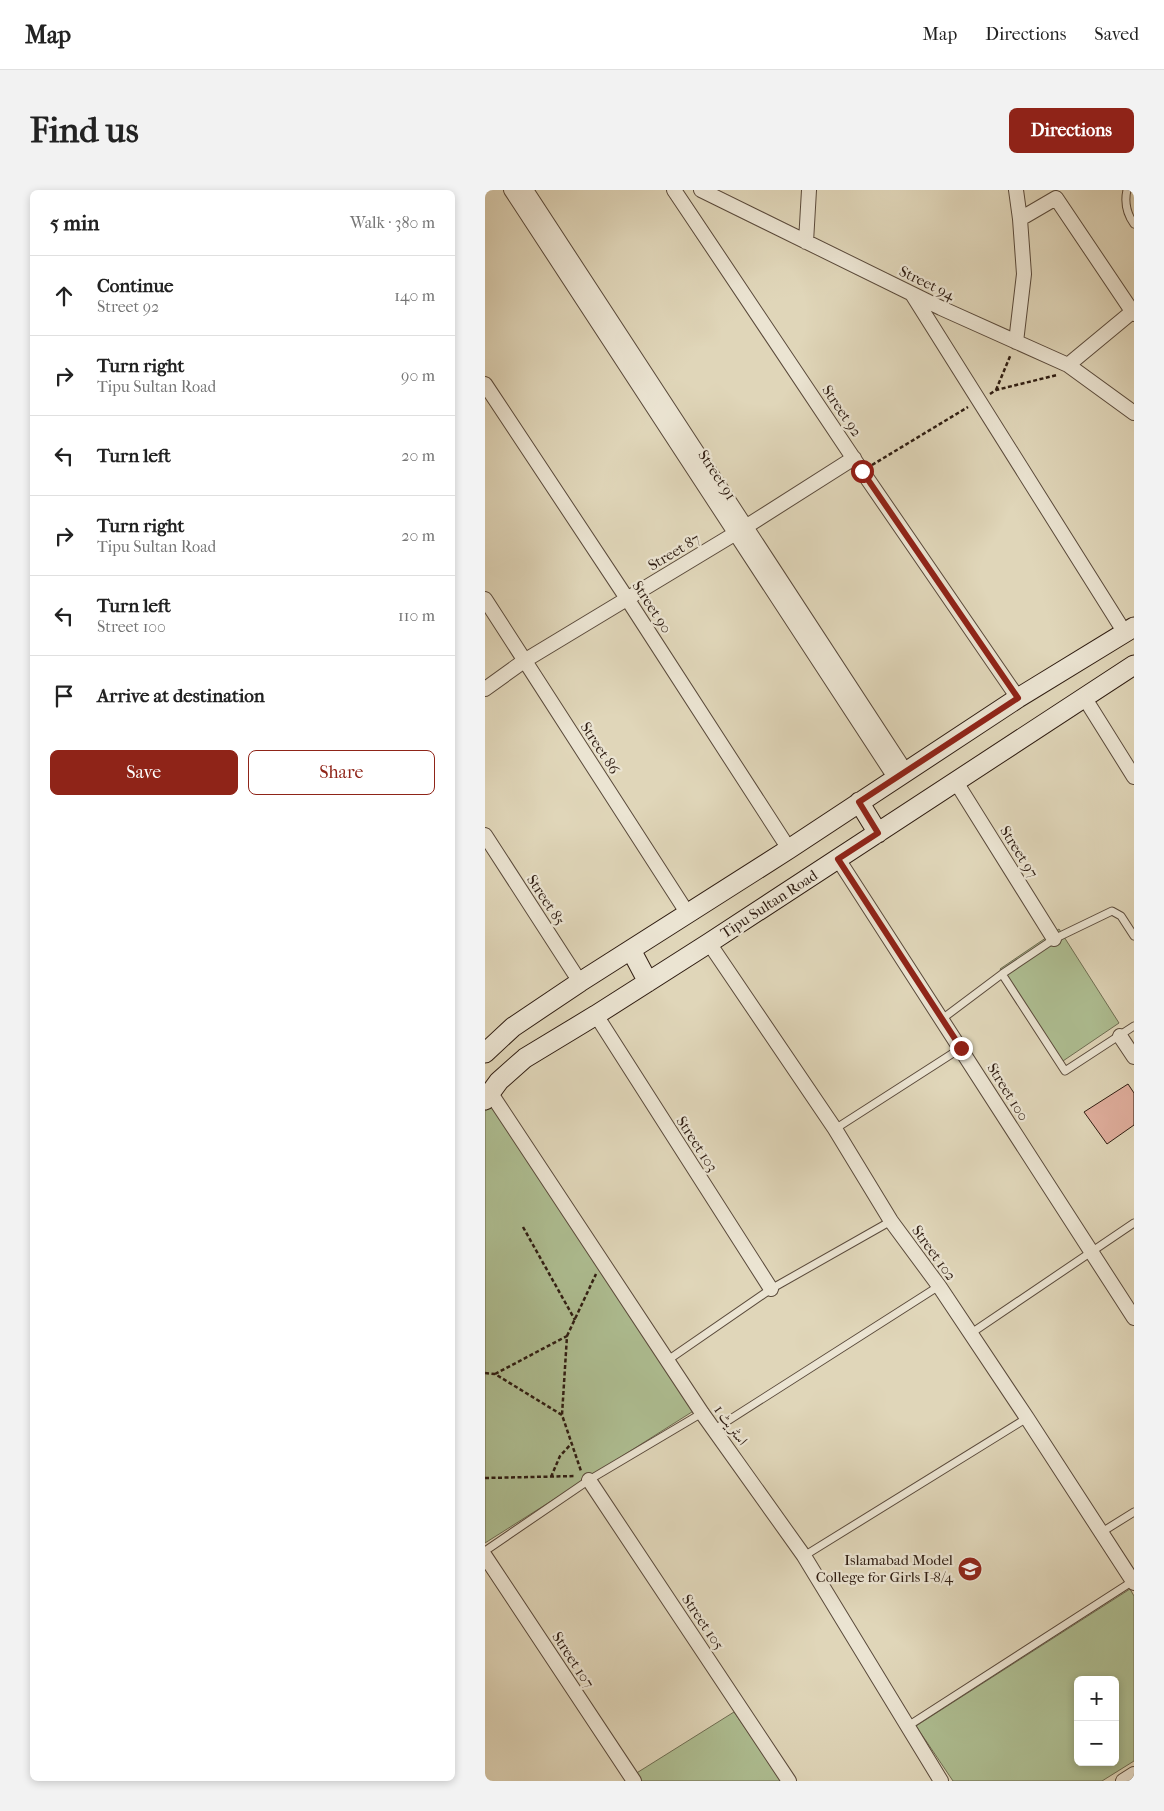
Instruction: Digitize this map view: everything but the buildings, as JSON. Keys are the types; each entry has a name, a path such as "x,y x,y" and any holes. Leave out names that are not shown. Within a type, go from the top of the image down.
{"street":[{"name":"Street 91","path":"511,190 741,530 901,775"},
{"path":"526,190 741,530"},
{"name":"Street 92","path":"674,190 862,471 1018,698"},
{"name":"Street 94","path":"701,190 911,293 1071,368 1134,412"},
{"path":"806,242 809,190"},
{"path":"1015,342 1024,274 1016,190"},
{"path":"1020,219 1056,198 1133,313 1071,368"},
{"path":"485,1053 513,1027 580,982 789,849 1018,698 1130,630 979,401 911,293"},
{"name":"Street 90","path":"485,384 789,849"},
{"name":"Street 87","path":"485,689 524,661 628,600 854,458"},
{"name":"Street 86","path":"485,599 688,914"},
{"name":"Tipu Sultan Road","path":"487,1096 525,1058 709,943 1134,665"},
{"path":"1084,697 1134,777"},
{"name":"Street 97","path":"956,782 1054,939"},
{"path":"859,802 878,833"},
{"name":"Street 85","path":"485,835 580,982"},
{"name":"Street 100","path":"838,859 1134,1318"},
{"name":"Street 102","path":"709,943 835,1129 891,1221 939,1286 1027,1418 1133,1582"},
{"path":"631,950 648,982"},
{"name":"Street 103","path":"596,1015 771,1289"},
{"path":"1120,1036 1134,1057"},
{"name":"اسٹریٹ 1","path":"487,1096 668,1360 702,1413 804,1556 941,1781"},
{"name":"Street 105","path":"589,1480 789,1781"},
{"name":"Street 107","path":"485,1556 633,1781"},
{"path":"1123,1781 1134,1774"}],"lane":[{"path":"1127,190 1126,204 1128,214 1134,224"},
{"path":"942,1019 1002,974 1054,939 1112,912 1121,916 1134,936"},
{"path":"1002,974 1065,1071 1134,1026"},
{"path":"835,1129 961,1048"},
{"path":"668,1360 771,1289 891,1221"},
{"path":"970,1334 1134,1223"},
{"path":"715,1429 939,1286"},
{"path":"485,1552 589,1480 702,1413"},
{"path":"804,1556 1027,1418"},
{"path":"1102,1532 1134,1512"},
{"path":"908,1726 1133,1582"}],"path":[{"path":"996,390 1015,342"},
{"path":"862,471 996,390 1071,368"},
{"path":"523,1228 575,1320"},
{"path":"485,1478 583,1476 562,1415 567,1336 597,1270"},
{"path":"495,1374 567,1336"},
{"path":"485,1372 495,1374 562,1415"},
{"path":"551,1477 560,1456 572,1443"}],"green space":[{"path":"1059,929 1119,1023 1060,1063 1000,969"},
{"path":"490,1101 695,1410 485,1543 485,1109"},
{"path":"1130,1589 1134,1596 1134,1761 1102,1781 953,1781 916,1726"},
{"path":"734,1712 782,1781 640,1781 635,1774"}],"place":[{"name":"Islamabad Model College for Girls I-8/4","path":"970,1569"}],"route":[{"path":"862,471 1018,698 859,802 878,833 838,859 961,1048"}]}
